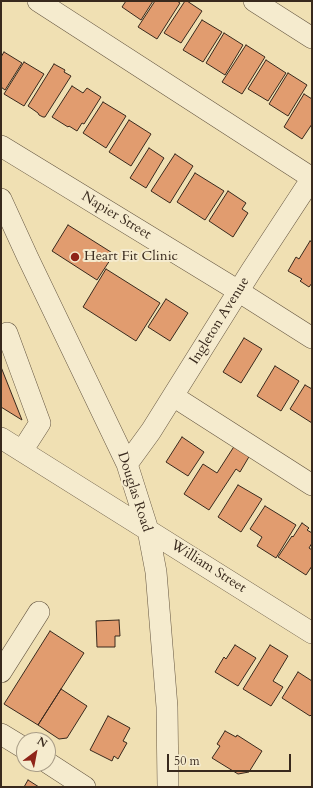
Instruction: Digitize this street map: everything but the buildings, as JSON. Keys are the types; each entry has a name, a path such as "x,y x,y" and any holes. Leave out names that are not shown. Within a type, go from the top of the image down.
{"street":[{"path":"38,1 312,178"},
{"path":"254,1 312,38"},
{"name":"Napier Street","path":"1,146 239,291 312,338"},
{"name":"Ingleton Avenue","path":"127,464 151,431 251,271 312,178"},
{"name":"Douglas Road","path":"1,199 127,464 148,530 156,572 168,707 168,787"},
{"path":"7,333 40,423 22,451"},
{"path":"173,396 312,485"},
{"name":"William Street","path":"1,438 312,633"},
{"path":"1,672 39,612"},
{"path":"1,734 16,743"},
{"path":"56,769 85,787"}],"place":[{"name":"Heart Fit Clinic","path":"75,257"}]}
